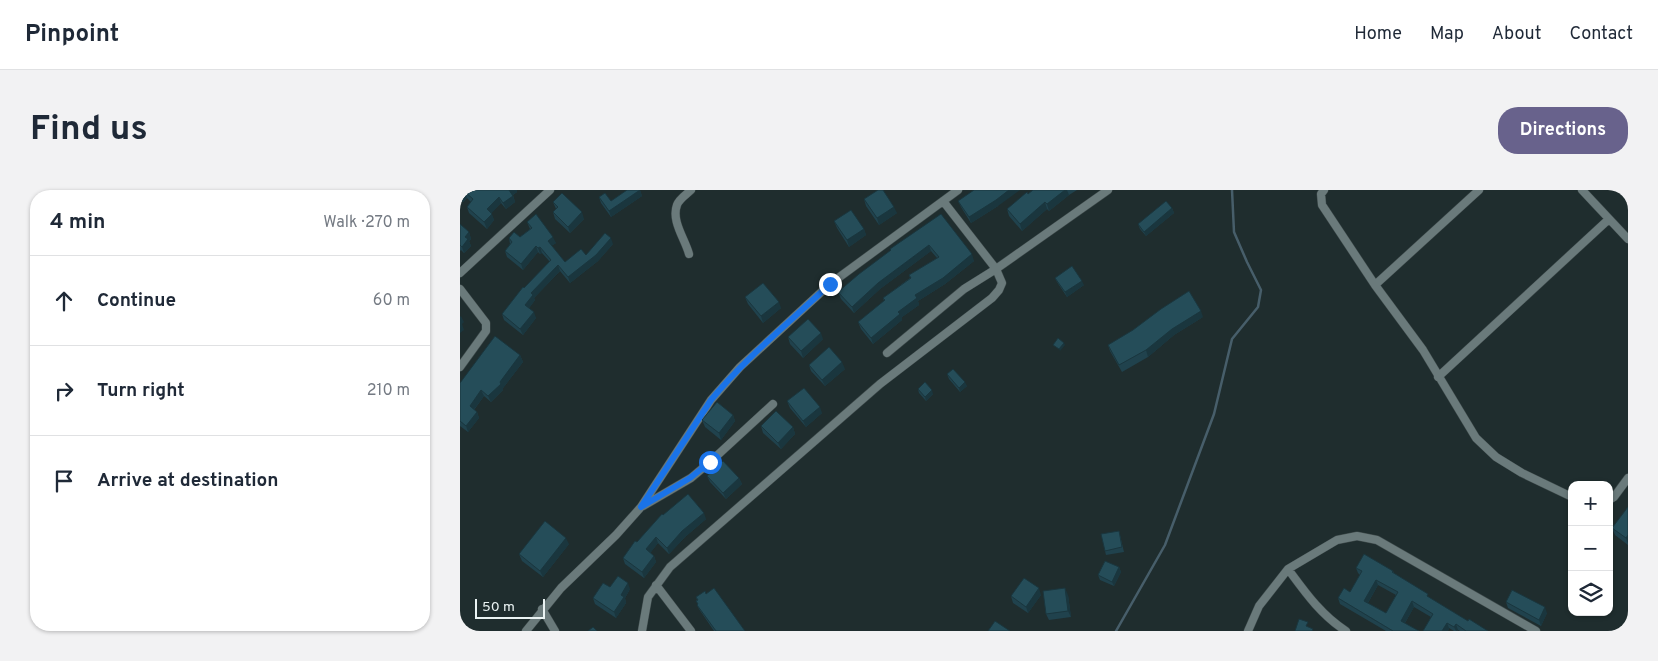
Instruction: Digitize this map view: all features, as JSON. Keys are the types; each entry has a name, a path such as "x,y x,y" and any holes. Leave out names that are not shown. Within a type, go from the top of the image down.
{"street":[{"path":"460,273 550,190"},
{"path":"689,254 686,242 678,226 676,210 678,203 691,190"},
{"path":"526,631 561,588 616,535 641,507 711,400 740,367 830,284 958,190"},
{"path":"887,353 964,289 996,269 1108,190"},
{"path":"1324,190 1321,194 1322,205 1375,285 1423,350 1476,438 1496,457 1522,473 1568,495"},
{"path":"1375,285 1479,190"},
{"path":"1582,190 1628,239"},
{"path":"642,631 648,597 670,567 880,384 992,298 999,290 1002,283 996,269 943,201"},
{"path":"1438,377 1609,219"},
{"path":"460,289 486,323 486,331 460,367"},
{"path":"641,507 690,478 773,404"},
{"path":"1613,498 1628,478"},
{"path":"1248,631 1259,606 1288,569 1337,540 1357,536 1376,540 1536,631"},
{"path":"1288,569 1309,598 1334,624 1346,631"},
{"path":"656,585 691,631"},
{"path":"542,610 555,631"}],"building":[{"path":"460,190 509,190 513,196 503,203 499,197 487,209 492,214 484,222 467,207 473,199 465,192 460,196"},
{"path":"627,190 640,190 609,211 599,197 605,193 611,201"},
{"path":"878,190 883,190 894,207 877,218 864,199"},
{"path":"974,190 1009,190 969,217 958,201"},
{"path":"1033,190 1065,190 1047,204 1045,202 1020,224 1007,209 1027,192 1028,194"},
{"path":"562,193 582,212 568,227 553,212 558,207 553,202"},
{"path":"1166,201 1172,208 1144,232 1138,224"},
{"path":"851,210 864,229 847,240 834,221"},
{"path":"536,214 553,237 548,241 565,262 581,249 586,255 605,233 611,238 596,255 568,277 558,265 531,293 533,295 525,305 534,312 520,329 502,314 523,287 551,260 540,247 536,246 521,264 505,251 512,242 509,238 514,232 520,237 532,228 527,222"},
{"path":"941,214 972,254 943,278 915,295 917,298 898,312 900,314 871,338 858,322 885,300 883,298 911,278 909,275 939,257 929,245 878,283 852,307 838,292 890,249"},
{"path":"460,224 469,232 465,237 468,239 462,247 460,245"},
{"path":"1072,266 1082,281 1065,292 1055,278"},
{"path":"763,283 779,302 761,316 745,297"},
{"path":"1189,291 1201,311 1172,329 1146,350 1119,365 1108,345"},
{"path":"808,319 821,333 801,351 788,337"},
{"path":"495,336 520,355 500,382 501,384 488,396 481,390 470,406 477,412 466,426 460,421 460,383"},
{"path":"1058,338 1064,343 1059,349 1053,345"},
{"path":"829,347 842,362 822,380 809,365"},
{"path":"953,369 965,382 959,388 947,374"},
{"path":"925,382 932,390 925,397 918,389"},
{"path":"804,388 820,407 803,421 787,401"},
{"path":"717,402 733,415 719,433 702,420"},
{"path":"776,411 793,427 778,443 761,426"},
{"path":"723,461 739,478 723,493 707,476"},
{"path":"688,494 704,513 682,531 667,548 656,537 646,549 654,556 642,572 623,558 635,541 637,542 662,514"},
{"path":"1628,507 1628,535 1626,538 1613,529"},
{"path":"545,521 566,538 540,571 519,554"},
{"path":"1119,531 1122,547 1105,551 1101,534"},
{"path":"1364,554 1428,594 1427,596 1488,631 1466,631 1456,624 1454,627 1447,623 1442,631 1423,631 1433,614 1412,601 1401,621 1419,631 1393,631 1338,598 1344,588 1350,592 1362,571 1356,568","holes":["1376,580 1398,592 1386,613 1364,601"]},
{"path":"1105,561 1119,567 1112,582 1098,575"},
{"path":"618,576 628,583 621,595 624,597 614,612 593,598 603,583 610,587"},
{"path":"1024,578 1039,588 1026,607 1011,596"},
{"path":"714,588 745,631 716,631 697,605 696,601 698,600 696,597 705,591 706,594"},
{"path":"1065,588 1068,611 1046,614 1043,591"},
{"path":"1512,590 1545,607 1539,620 1506,602"},
{"path":"1299,619 1308,622 1306,626 1313,629 1312,631 1295,631"},
{"path":"995,621 1010,631 988,631"},
{"path":"593,627 597,631 588,631"}],"waterway":[{"path":"1116,631 1165,545 1214,414 1232,339 1258,307 1261,290 1234,232 1232,190"}],"route":[{"path":"710,462 690,478 641,507 667,465 724,384 830,284"}]}
